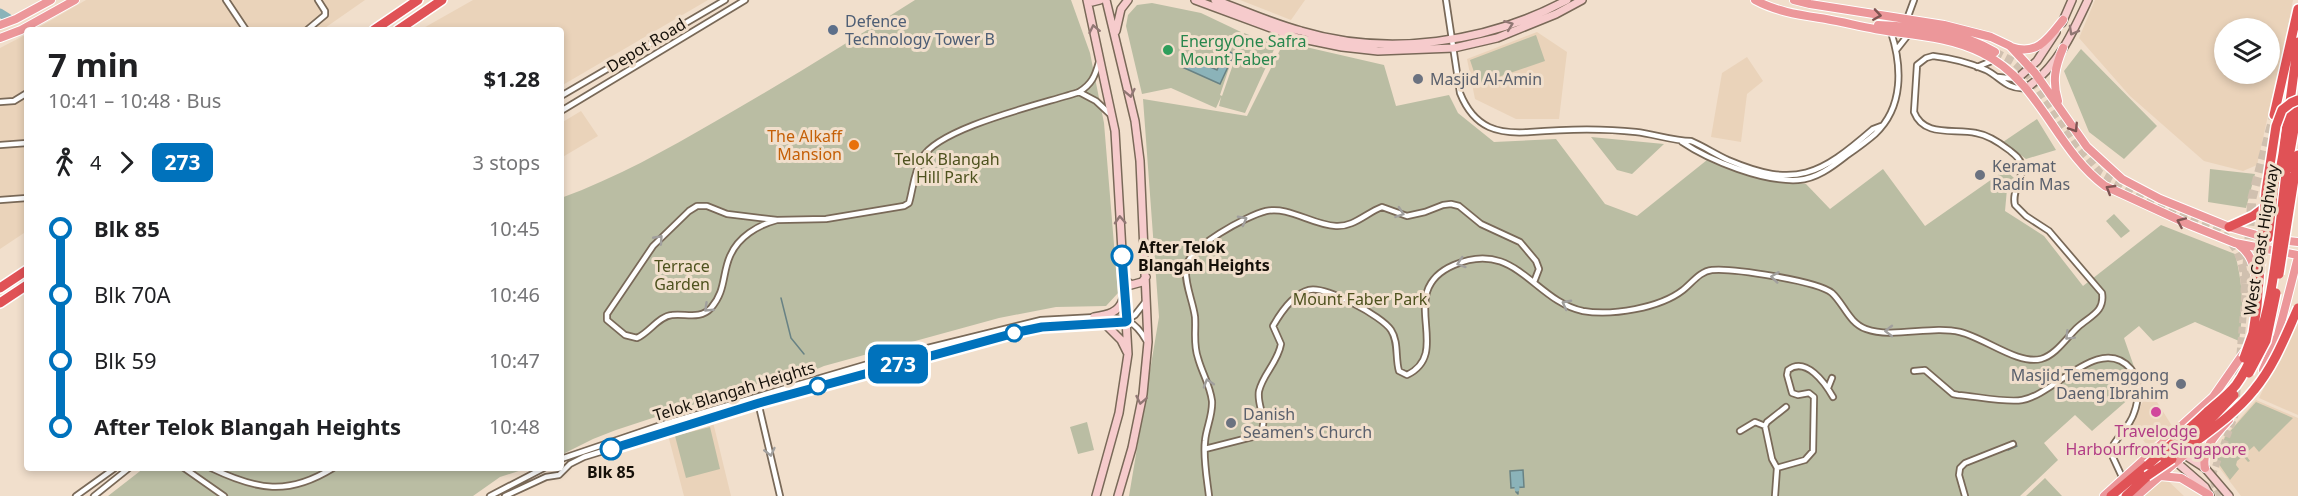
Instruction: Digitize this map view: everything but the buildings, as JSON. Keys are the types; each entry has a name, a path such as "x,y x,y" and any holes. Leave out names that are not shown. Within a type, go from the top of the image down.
{"highway":[{"path":"378,27 418,0"},
{"path":"402,27 442,0"},
{"path":"2274,115 2298,9"},
{"path":"2268,238 2298,42"},
{"path":"2217,404 2239,370 2253,333 2261,269 2266,191 2276,126 2282,110 2298,100"},
{"name":"West Coast Highway","path":"2126,496 2222,408 2240,387 2262,351 2273,314 2298,107"},
{"name":"West Coast Highway","path":"2111,496 2217,404 2244,372 2261,334 2271,292 2290,173 2298,155"},
{"path":"2229,226 2253,216 2274,199"},
{"path":"0,288 24,272"},
{"path":"0,303 24,287"},
{"path":"2147,476 2158,471 2222,421 2252,393 2276,357 2298,308"}],"main road":[{"path":"0,25 51,0"},
{"path":"1096,496 1119,413 1128,354 1113,118 1088,1 1100,0"},
{"path":"1107,0 1135,121 1148,342 1143,394 1132,448 1118,496"},
{"path":"1116,37 1118,19 1128,0"},
{"path":"1195,0 1298,38 1342,47 1378,51 1454,48 1497,38 1556,14 1582,0"},
{"path":"1215,0 1300,31 1343,41 1378,44 1453,40 1500,28 1567,0"},
{"path":"1794,0 1968,29 2024,51 2031,50 2049,37 2063,20"},
{"path":"2018,78 2031,68 2044,52 2072,0"},
{"path":"2026,88 2040,78 2063,48 2088,0"},
{"path":"32,27 72,1"},
{"path":"1758,1 1792,14 1957,43 1995,56"},
{"path":"1858,25 1888,26 1962,36 1995,56 2018,78 2074,157 2093,177 2129,198 2235,243 2298,256 2270,356 2249,390 2235,407 2137,496"},
{"path":"0,38 24,32"},
{"path":"2010,46 2040,78 2079,137 2105,166 2136,188 2229,226 2268,238 2298,242"},
{"path":"2061,109 2054,77 2063,48"},
{"path":"2093,177 2092,168 2096,164 2105,166"},
{"path":"2104,496 2213,397 2238,363 2250,338 2268,238"},
{"path":"2235,243 2246,251 2253,262 2258,290"},
{"path":"1123,278 1131,285 1142,282 1146,278"},
{"path":"2289,294 2298,284"},
{"path":"1094,317 1108,315 1122,304 1125,295"},
{"path":"1105,324 1121,340 1128,354"},
{"path":"2205,468 2203,462 2211,440 2245,402 2249,390"},
{"path":"2181,428 2172,450 2172,457 2205,487 2210,496"},
{"path":"2151,455 2177,450 2205,468 2229,496"},
{"path":"2159,477 2181,478 2210,496"}],"street":[{"path":"226,0 244,27"},
{"path":"310,27 325,15 318,0"},
{"name":"Depot Road","path":"564,94 725,0"},
{"name":"Depot Road","path":"564,109 745,0"},
{"path":"1446,0 1460,93 1464,104 1478,121 1504,132 1519,133 1574,128 1645,133 1690,141 1725,158 1771,174 1788,176 1816,171 1873,129 1881,126"},
{"path":"1907,20 1914,0"},
{"path":"1682,141 1755,175 1771,179 1799,180 1819,174 1877,133 1898,98 1897,49 1891,32"},
{"path":"1897,49 1909,34"},
{"path":"777,220 759,226 739,242 730,256 723,288 711,308 702,315 669,315 637,338 625,335 607,320 607,314 653,246 693,207 702,205 727,214 777,220 845,217 904,206 909,203 922,158 930,147 1001,117 1079,92 1095,77 1100,56"},
{"path":"1205,449 1256,436 1263,430 1264,421 1258,400 1259,392 1276,360 1281,344 1273,326 1296,296 1312,290 1329,293 1383,321 1394,335 1399,371 1407,375 1417,369 1427,346 1424,304 1426,291 1432,280 1443,270 1455,264 1489,257 1514,268 1568,307 1610,314 1648,306 1682,292 1707,271 1720,270 1777,277 1831,292 1855,323 1864,329 1885,332 1936,330 1959,332 1984,339 2021,359 2042,359 2079,326 2094,316 2102,306 2103,293 2049,231 2017,209 2014,196 2022,170 2016,156 1998,142 1978,133 1925,127 1914,112 1917,65 1933,56 1977,67 2010,87 2026,88"},
{"path":"1977,67 1995,56"},
{"path":"1995,76 2012,80 2018,78"},
{"path":"1079,92 1101,105 1113,118"},
{"path":"0,102 14,101 24,95"},
{"path":"0,145 24,143"},
{"path":"1755,175 1757,169"},
{"path":"0,200 24,198"},
{"path":"1209,496 1205,449 1212,403 1209,382 1196,351 1195,318 1186,270 1188,259 1194,252 1239,222 1269,210 1287,211 1307,221 1338,226 1351,224 1382,207 1407,216 1451,204 1459,206 1481,224 1520,242 1536,261 1539,269 1534,282"},
{"path":"1146,302 1127,321 1140,329 1148,342"},
{"name":"Telok Blangah Heights","path":"564,458 757,396 895,356 1018,324 1065,317 1122,318 1127,321"},
{"name":"Telok Blangah Heights","path":"564,470 584,457 759,403 1018,332 1042,327 1127,321"},
{"path":"1914,371 1924,370 1953,394 2021,401 2050,387 2090,362 2114,358 2124,362 2136,377 2138,386 2134,415 2110,451 2123,479"},
{"path":"1777,468 1805,460 1813,452 1814,398 1809,393 1798,395 1792,393 1787,375 1788,370 1792,367 1804,366 1828,388 1833,397"},
{"path":"1828,388 1832,378"},
{"path":"757,396 780,496"},
{"path":"1775,496 1777,468 1772,459 1765,426 1786,407"},
{"path":"1740,431 1755,422 1765,426"},
{"path":"1965,496 1958,471 1962,465 2013,444"},
{"path":"76,496 111,471"},
{"path":"94,496 125,471"},
{"path":"188,471 224,496"},
{"path":"217,471 249,486 267,490 288,490 309,483 328,471"},
{"path":"490,496 539,471"},
{"path":"546,471 549,476"},
{"name":"Telok Blangah Heights","path":"505,496 549,476 559,475 563,471"}],"shaded area":[{"path":"86,0 365,0 326,27 39,27"},
{"path":"473,0 708,0 564,84 564,27 425,27"},
{"path":"1240,0 1305,0 1291,20"},
{"path":"2095,0 2293,0 2280,70 2280,18 2214,18 2214,84 2277,84 2257,165 2243,171 2204,161 2130,96 2079,38"},
{"path":"1537,32 1567,52 1559,119 1516,119 1475,99 1467,59"},
{"path":"24,36 24,233 0,249 0,48"},
{"path":"1747,57 1763,81 1747,94 1741,142 1711,137 1722,73"},
{"path":"581,111 598,136 564,156 564,121"},
{"path":"2298,317 2298,415 2259,398"},
{"path":"2149,389 2172,426 2149,447 2131,426"},
{"path":"2256,400 2298,418 2298,496 2241,496 2214,461 2224,437"},
{"path":"713,422 731,496 684,496 668,435"},
{"path":"2164,477 2184,496 2142,496"}],"green space":[{"name":"Telok Blangah Hill Park","path":"915,0 1071,0 1090,53 1104,123 1118,293 1106,306 1056,307 999,318 824,366 810,372 753,385 616,430 564,454 564,197 621,172 678,142 791,77"},
{"path":"1152,3 1201,13 1241,32 1220,95 1222,96 1244,33 1276,45 1245,113 1219,106 1221,97 1216,108 1171,88 1142,94 1126,26 1128,15 1137,5"},
{"path":"1536,35 1545,61 1478,84 1470,60"},
{"name":"Mount Faber Park","path":"1284,42 1384,65 1396,106 1449,95 1458,113 1494,142 1556,139 1605,204 1637,216 1707,160 1761,179 1806,184 1830,209 1883,169 1925,226 2005,170 2014,178 2007,189 2005,211 2044,236 2083,286 2161,225 2235,254 2242,297 2239,341 2195,322 2153,341 2139,326 2124,338 2139,381 2131,397 2092,431 2075,415 2044,443 2058,460 2020,496 1129,496 1159,317 1143,99 1247,116"},
{"path":"2081,49 2157,126 2124,159 2089,132 2064,71"},
{"path":"2037,119 2056,150 2026,159 2003,142"},
{"path":"1591,137 1664,144 1632,174 1617,170"},
{"path":"2210,169 2255,174 2246,208 2208,202"},
{"path":"2114,214 2130,231 2121,238 2106,221"},
{"path":"2256,402 2293,418 2259,452 2254,446 2245,454 2250,461 2248,462 2243,456 2237,461 2236,465 2239,469 2230,480 2216,460 2225,437"},
{"path":"1087,422 1094,450 1078,454 1070,427"},
{"path":"710,427 720,469 686,478 675,436"},
{"path":"140,471 519,471 500,477 473,496 108,496"},
{"path":"2045,478 2062,496 2026,496"}],"water":[{"path":"1226,50 1234,54 1220,84 1180,66 1184,55 1217,70"},
{"path":"1523,470 1524,487 1511,488 1510,471"}],"waterway":[{"path":"0,13 8,18"},
{"path":"781,298 791,338 804,354"},
{"path":"2008,450 2017,446"},
{"path":"1516,489 1518,489 1518,494 1516,492 1516,489"}],"tunnel":[{"path":"1995,52 2014,62 2030,77 2075,143 2100,173 2138,194 2215,227 2223,234 2235,248 2242,264 2245,293"},
{"path":"2245,293 2252,198 2274,115"},
{"path":"2220,496 2214,484 2213,473 2235,415 2245,293"}],"bus line":[{"name":"273","path":"611,449 759,403 1018,332 1042,327 1125,322 1127,321 1122,256"}],"place":[{"name":"Defence Technology Tower B","path":"833,30"},
{"name":"EnergyOne Safra Mount Faber","path":"1168,50"},
{"name":"Masjid Al-Amin","path":"1418,79"},
{"name":"The Alkaff Mansion","path":"854,145"},
{"name":"Keramat Radin Mas","path":"1980,175"},
{"name":"After Telok Blangah Heights","path":"1122,256"},
{"name":"Masjid Tememggong Daeng Ibrahim","path":"2181,384"},
{"name":"Travelodge Harbourfront Singapore","path":"2156,412"},
{"name":"Danish Seamen's Church","path":"1231,423"},
{"name":"Blk 85","path":"611,449"}],"park label":[{"name":"Terrace Garden","path":"682,275"}]}
